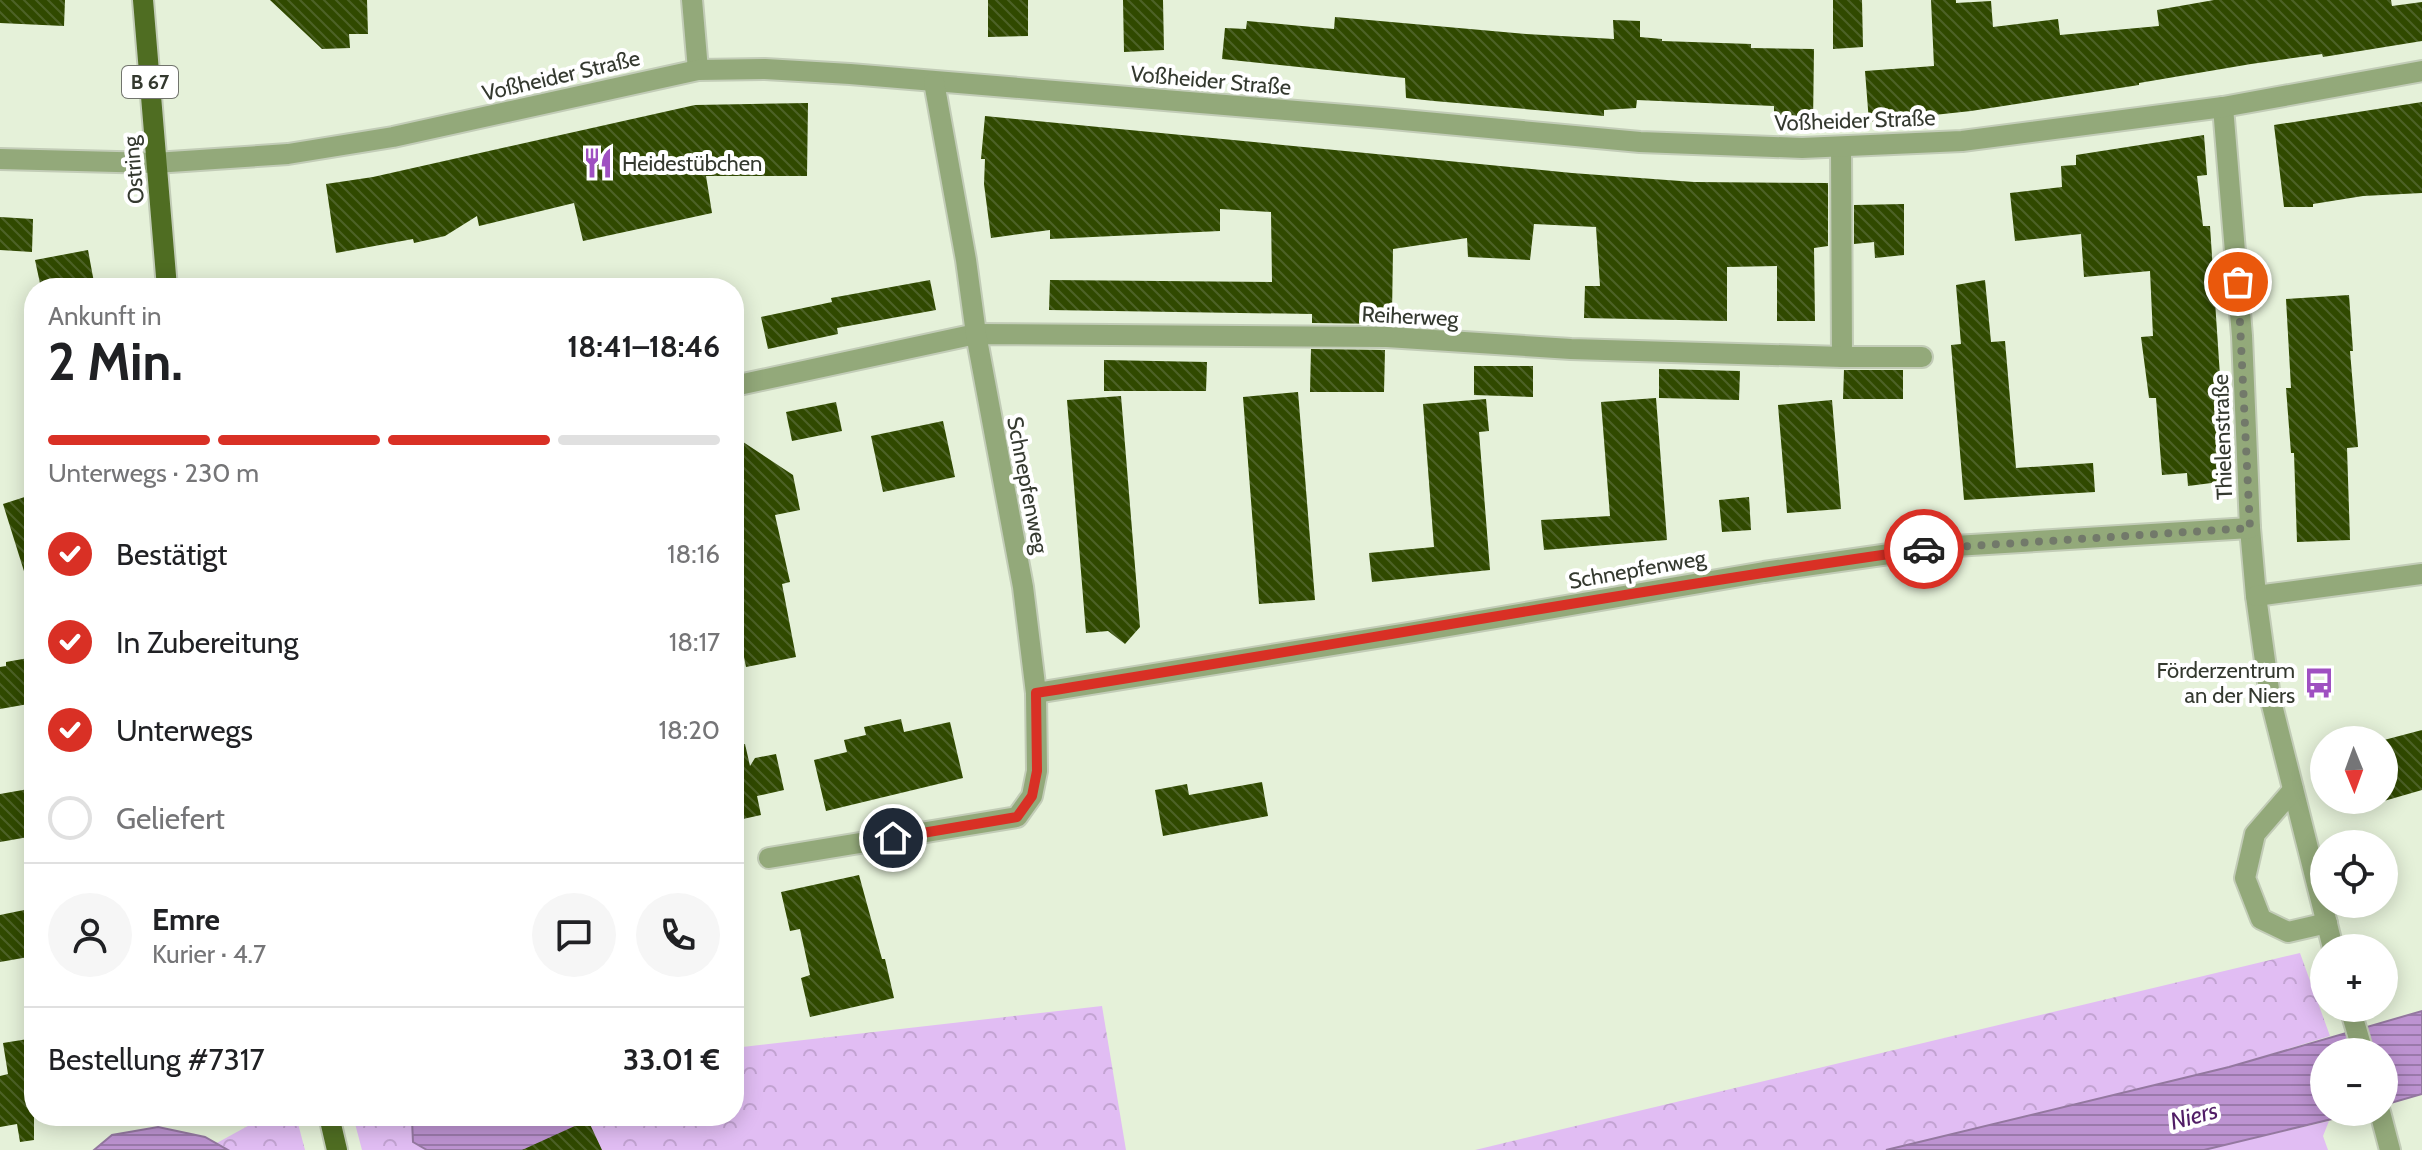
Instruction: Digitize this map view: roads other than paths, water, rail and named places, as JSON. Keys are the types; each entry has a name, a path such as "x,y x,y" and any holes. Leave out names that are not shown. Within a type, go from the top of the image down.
{"main road":[{"name":"Ostring","path":"143,0 166,278"},
{"path":"331,1126 337,1150"}],"street":[{"path":"692,0 698,70"},
{"name":"Voßheider Straße","path":"0,159 155,163 288,154 393,137 698,70 765,69 1382,118 1640,142 1788,148 1962,141 2223,107 2422,71"},
{"name":"Schnepfenweg","path":"769,858 1017,817 1032,796 1037,771 1036,693 1023,587 934,82"},
{"name":"Thielenstraße","path":"2223,107 2242,336 2256,596 2270,697 2330,934"},
{"path":"1841,148 1842,357"},
{"path":"744,384 976,334"},
{"name":"Reiherweg","path":"976,334 1387,337 1571,349 1922,357"},
{"name":"Schnepfenweg","path":"1036,693 1764,572 1938,547 2250,528"},
{"path":"2256,596 2422,574"},
{"path":"2293,790 2255,834 2245,878 2261,919 2288,932 2327,923"},
{"path":"2384,1126 2390,1150"}],"water":[{"path":"2422,1011 2422,1094 2398,1101 2398,1038 2329,1038 2384,1022 2398,1022 2398,1018"},
{"name":"Niers","path":"2310,1043 2310,1124 2204,1150 1886,1150 2229,1067"},
{"path":"412,1126 577,1126 534,1150 427,1150 413,1142"},
{"path":"158,1127 205,1137 228,1150 94,1150 112,1135"}],"place":[{"name":"Heidestübchen","path":"598,163"},
{"name":"Förderzentrum an der Niers","path":"2319,683"}]}
